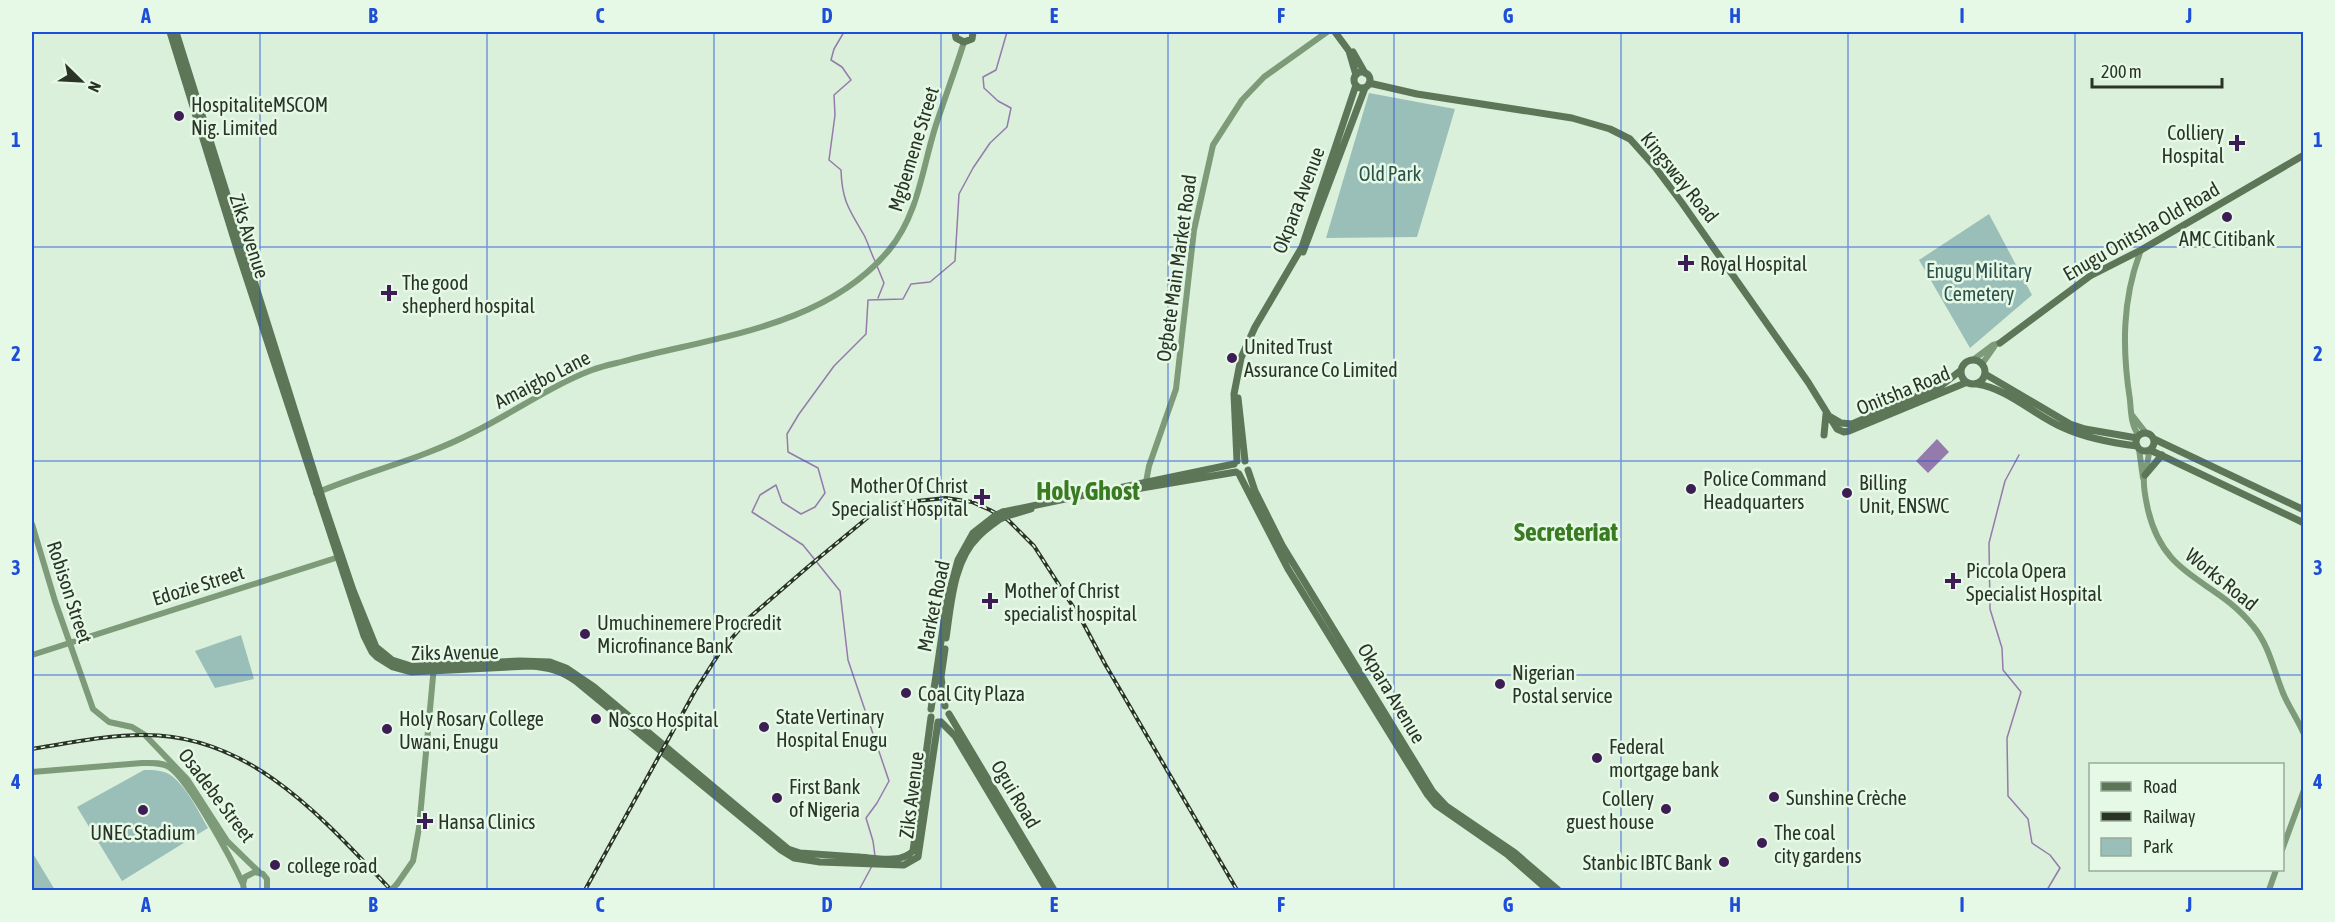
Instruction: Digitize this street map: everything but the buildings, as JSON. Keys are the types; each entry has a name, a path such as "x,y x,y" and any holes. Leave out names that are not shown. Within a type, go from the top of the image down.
{"main road":[{"name":"Ziks Avenue","path":"170,32 238,252 339,557 376,647 392,660 405,665 434,668 520,661 557,664 594,687 788,849 800,853 908,864 920,854 935,718"},
{"name":"Ziks Avenue","path":"176,32 318,492"},
{"path":"955,32 956,38 964,42 972,39 973,32"},
{"name":"Ogbete Main Market Road","path":"1146,482 1149,466 1176,389 1194,230 1213,145 1242,100 1264,77 1327,32"},
{"path":"1335,32 1348,51 1356,75 1367,80"},
{"path":"1340,32 1367,80"},
{"name":"Mgbemene Street","path":"825,303 851,286 876,263 904,229 911,214 935,130 964,42"},
{"name":"Okpara Avenue","path":"1246,351 1255,327 1302,247 1356,85 1354,80 1356,75"},
{"path":"1356,85 1360,88 1367,80"},
{"name":"Okpara Avenue","path":"1367,80 1308,245 1239,364 1234,394 1239,462 1237,473 1436,805 1508,855 1548,891"},
{"name":"Kingsway Road","path":"1367,80 1417,94 1572,118 1610,129 1630,140 1655,167 1682,202 1828,414"},
{"name":"Enugu Onitsha Old Road","path":"2000,343 2090,276 2142,250 2304,155"},
{"path":"2142,250 2135,267 2123,344 2132,415 2141,435 2138,448 2144,477"},
{"path":"2124,258 2135,267"},
{"name":"Amaigbo Lane","path":"318,492 454,442 589,371 747,330 825,303"},
{"path":"2000,343 1988,353 1982,364 1985,374 1983,380 1977,384 1965,383 1960,371 1965,363 2000,343"},
{"path":"1973,360 1982,364"},
{"name":"Onitsha Road","path":"1828,414 1841,423 1852,424 1942,385 1960,371"},
{"path":"1985,374 2070,424 2085,429 2141,435 2154,439 2304,510"},
{"name":"Onitsha Road","path":"1828,414 1837,429 1844,432 1965,383"},
{"name":"Onitsha Road","path":"1977,384 1992,387 2064,428 2149,451"},
{"path":"1824,435 1828,414"},
{"path":"2154,439 2154,445 2149,451 2162,455 2304,523"},
{"name":"Works Road","path":"2149,451 2144,477 2150,518 2161,547 2180,567 2229,601 2254,626 2267,651 2287,703 2303,731"},
{"path":"2144,477 2162,455"},
{"name":"Market Road","path":"935,718 947,601 958,560 973,532 1012,508 1239,462"},
{"name":"Okpara Avenue","path":"1239,462 1248,465 1255,491 1275,539"},
{"name":"Market Road","path":"949,714 945,706 941,677 952,600 959,571 974,542 1002,515 1146,487 1237,473 1244,474 1248,470"},
{"name":"Robison Street","path":"32,524 77,669"},
{"name":"Edozie Street","path":"32,655 339,557"},
{"path":"391,891 413,861 419,828 434,668"},
{"name":"Osadebe Street","path":"77,669 96,713 109,722 137,730 170,760 191,784 227,841 259,872"},
{"path":"945,706 938,705 935,718 946,720 949,714"},
{"name":"Ogui Road","path":"949,714 1054,891"},
{"name":"Okpara Avenue","path":"1382,714 1439,800 1515,853 1558,891"},
{"name":"Ogui Road","path":"935,718 955,736 1047,891"},
{"path":"165,765 170,760"},
{"name":"Osadebe Street","path":"32,772 142,763 165,765 178,774 190,790 243,887"},
{"path":"2284,847 2303,791"},
{"path":"2269,891 2276,871"},
{"path":"243,887 248,874 259,872 267,879 267,891"}],"green space":[{"name":"Old Park","path":"1369,93 1455,109 1417,237 1326,238"},
{"name":"Enugu Military Cemetery","path":"1989,214 2032,295 1970,348 1919,260"},
{"path":"241,635 254,679 215,688 195,651"},
{"path":"144,770 162,771 178,781 208,828 122,881 77,807"},
{"path":"32,852 55,890 32,890"}],"shaded area":[{"path":"1937,439 1949,452 1928,473 1916,461"}],"waterway":[{"path":"844,32 834,49 831,60 842,67 851,80 834,95 835,115 829,160 841,170 847,204 875,261"},
{"path":"875,856 866,818 889,781 848,660 840,591 803,545 752,512 760,495 776,485 782,502 801,514 815,507 825,493 818,468 788,452 787,434 834,366 866,334 868,300 903,299 911,284 930,282 955,261 959,194 990,143 1007,127 1011,108 998,101 984,88 983,77 996,70 1007,32"},
{"path":"877,266 884,283 878,298"},
{"path":"2019,455 2005,481 1989,543 1990,609 2002,648 2003,670 2021,692 2007,738 2008,796 2028,819 2032,843 2050,855 2060,868 2047,890"},
{"path":"859,890 872,866"}],"railway":[{"path":"585,890 695,691 720,652 750,617 872,514 897,503 946,498 972,502 990,510 1008,520 1034,546 1081,619 1237,890"},
{"path":"32,749 131,735 184,739 219,749 252,765 283,786 339,836 391,890"}],"place":[{"name":"HospitaliteMSCOM Nig. Limited","path":"179,116"},
{"name":"Colliery Hospital","path":"2237,143"},
{"name":"AMC Citibank","path":"2227,217"},
{"name":"Royal Hospital","path":"1686,263"},
{"name":"The good shepherd hospital","path":"389,293"},
{"name":"United Trust Assurance Co Limited","path":"1232,358"},
{"name":"Police Command Headquarters","path":"1691,489"},
{"name":"Billing Unit, ENSWC","path":"1847,493"},
{"name":"Mother Of Christ Specialist Hospital","path":"982,497"},
{"name":"Piccola Opera Specialist Hospital","path":"1953,581"},
{"name":"Mother of Christ specialist hospital","path":"990,601"},
{"name":"Umuchinemere Procredit Microfinance Bank","path":"585,634"},
{"name":"Nigerian Postal service","path":"1500,684"},
{"name":"Coal City Plaza","path":"906,693"},
{"name":"Nosco Hospital","path":"596,719"},
{"name":"State Vertinary Hospital Enugu","path":"764,727"},
{"name":"Holy Rosary College Uwani, Enugu","path":"387,729"},
{"name":"Federal mortgage bank","path":"1597,758"},
{"name":"Sunshine Crèche","path":"1774,797"},
{"name":"First Bank of Nigeria","path":"777,798"},
{"name":"Collery guest house","path":"1666,809"},
{"name":"UNEC Stadium","path":"143,810"},
{"name":"Hansa Clinics","path":"425,821"},
{"name":"The coal city gardens","path":"1762,843"},
{"name":"Stanbic IBTC Bank","path":"1724,862"},
{"name":"college road","path":"275,865"}],"district":[{"name":"Holy Ghost","path":"1088,491"},
{"name":"Secreteriat","path":"1566,532"}]}
